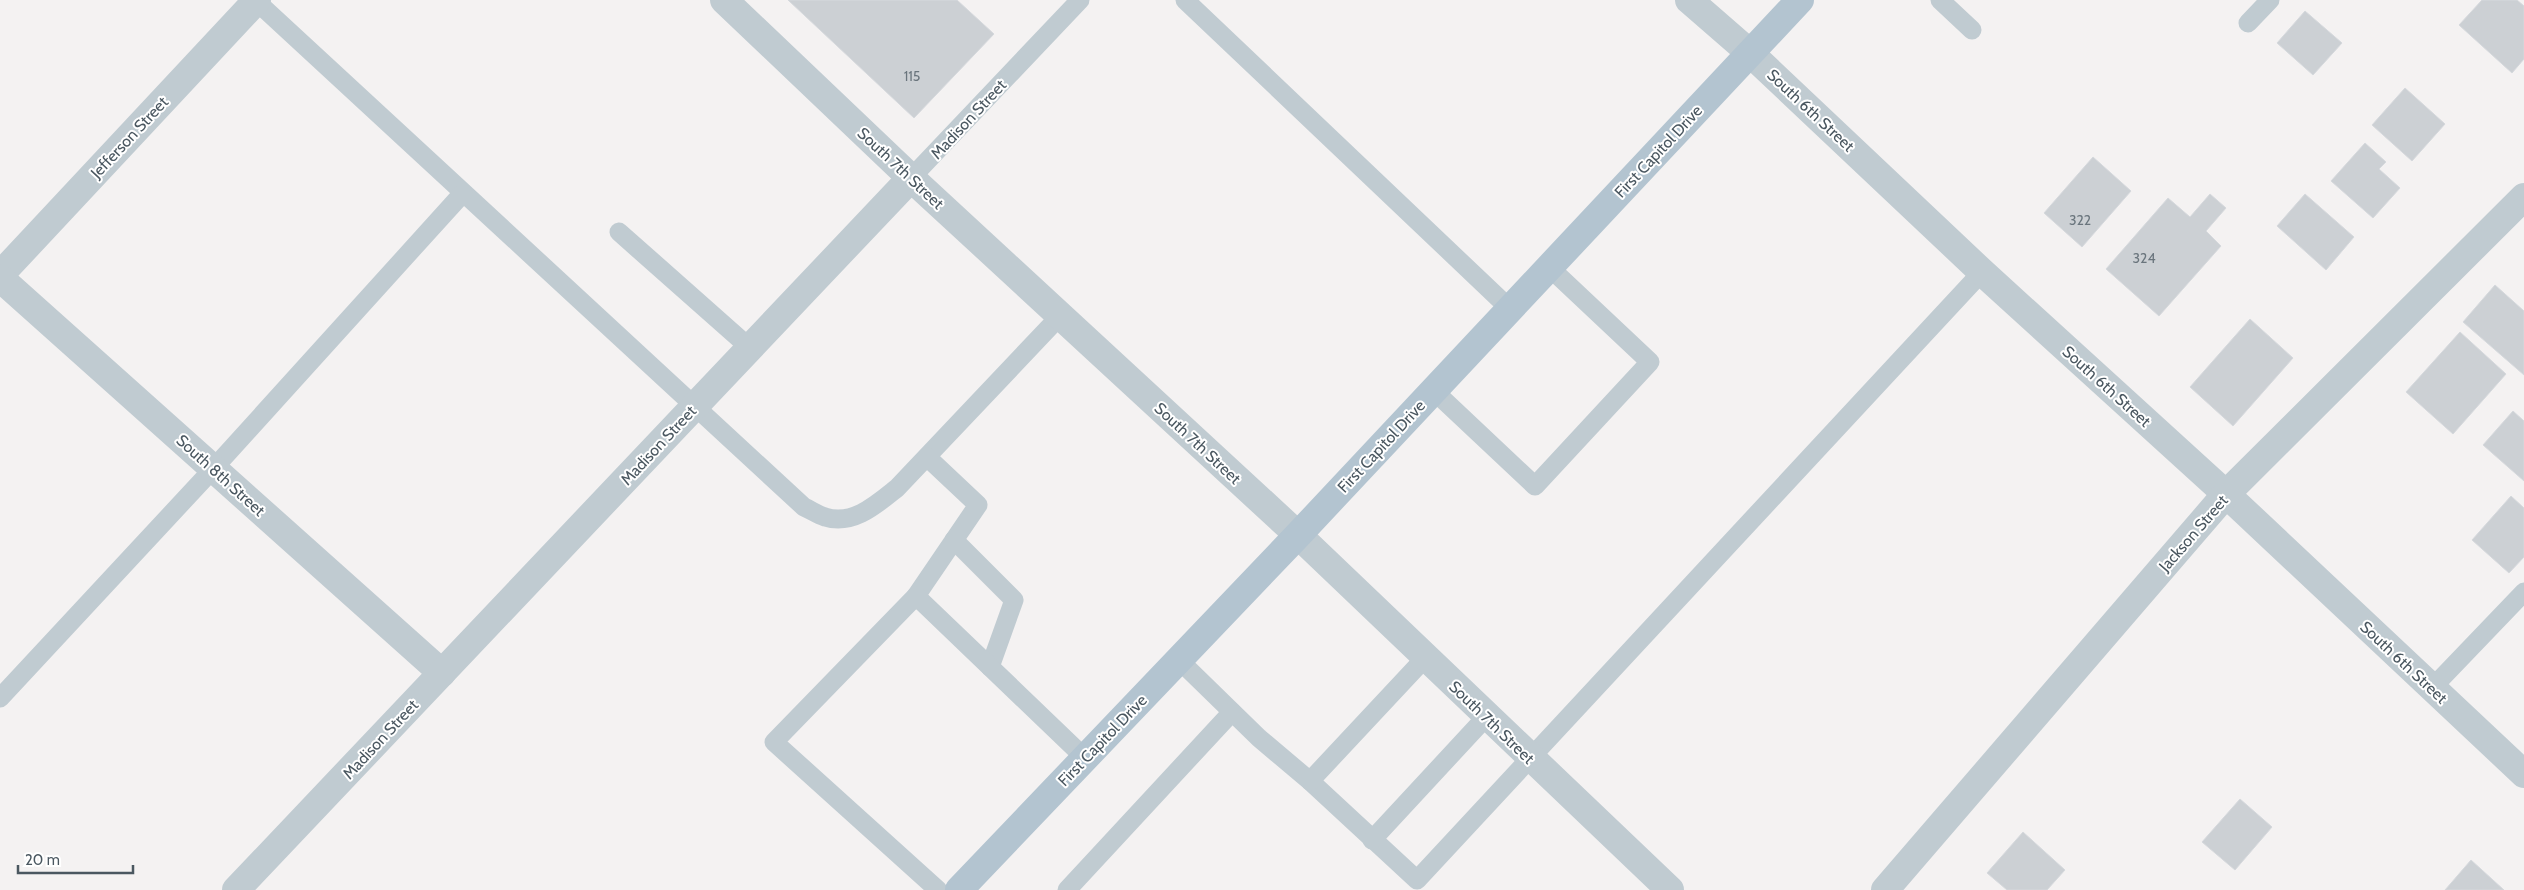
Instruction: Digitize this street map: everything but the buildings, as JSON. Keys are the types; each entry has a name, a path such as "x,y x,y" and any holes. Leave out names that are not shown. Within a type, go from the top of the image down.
{"main road":[{"name":"First Capitol Drive","path":"959,890 1298,535 1548,266 1800,0"}],"street":[{"name":"South 7th Street","path":"724,0 911,178 1298,535 1486,717 1670,890"},
{"name":"South 6th Street","path":"1689,0 1750,53 1982,272 2226,494 2524,774"},
{"name":"Jefferson Street","path":"0,276 256,1"},
{"name":"Madison Street","path":"236,890 911,178"},
{"name":"Jackson Street","path":"1884,890 2226,494 2524,197"},
{"name":"South 8th Street","path":"0,276 442,673"}],"lane":[{"name":"Madison Street","path":"911,178 1080,0"},
{"path":"1185,0 1509,308"},
{"path":"1940,0 1972,30"},
{"path":"2248,23 2270,0"},
{"path":"256,1 804,507 825,518 843,519 868,511 897,488 1060,316"},
{"path":"0,698 213,469 463,194"},
{"path":"619,232 750,348"},
{"path":"1433,390 1535,486 1650,362 1548,266"},
{"path":"1179,660 1232,712 1417,880 1982,272"},
{"path":"927,456 978,505 916,596 774,742 938,890"},
{"path":"954,540 1014,600 990,667"},
{"path":"2432,688 2524,592"},
{"path":"916,596 1085,758"},
{"path":"1310,781 1425,658"},
{"path":"1067,890 1232,712"},
{"path":"1372,840 1486,717"}]}
